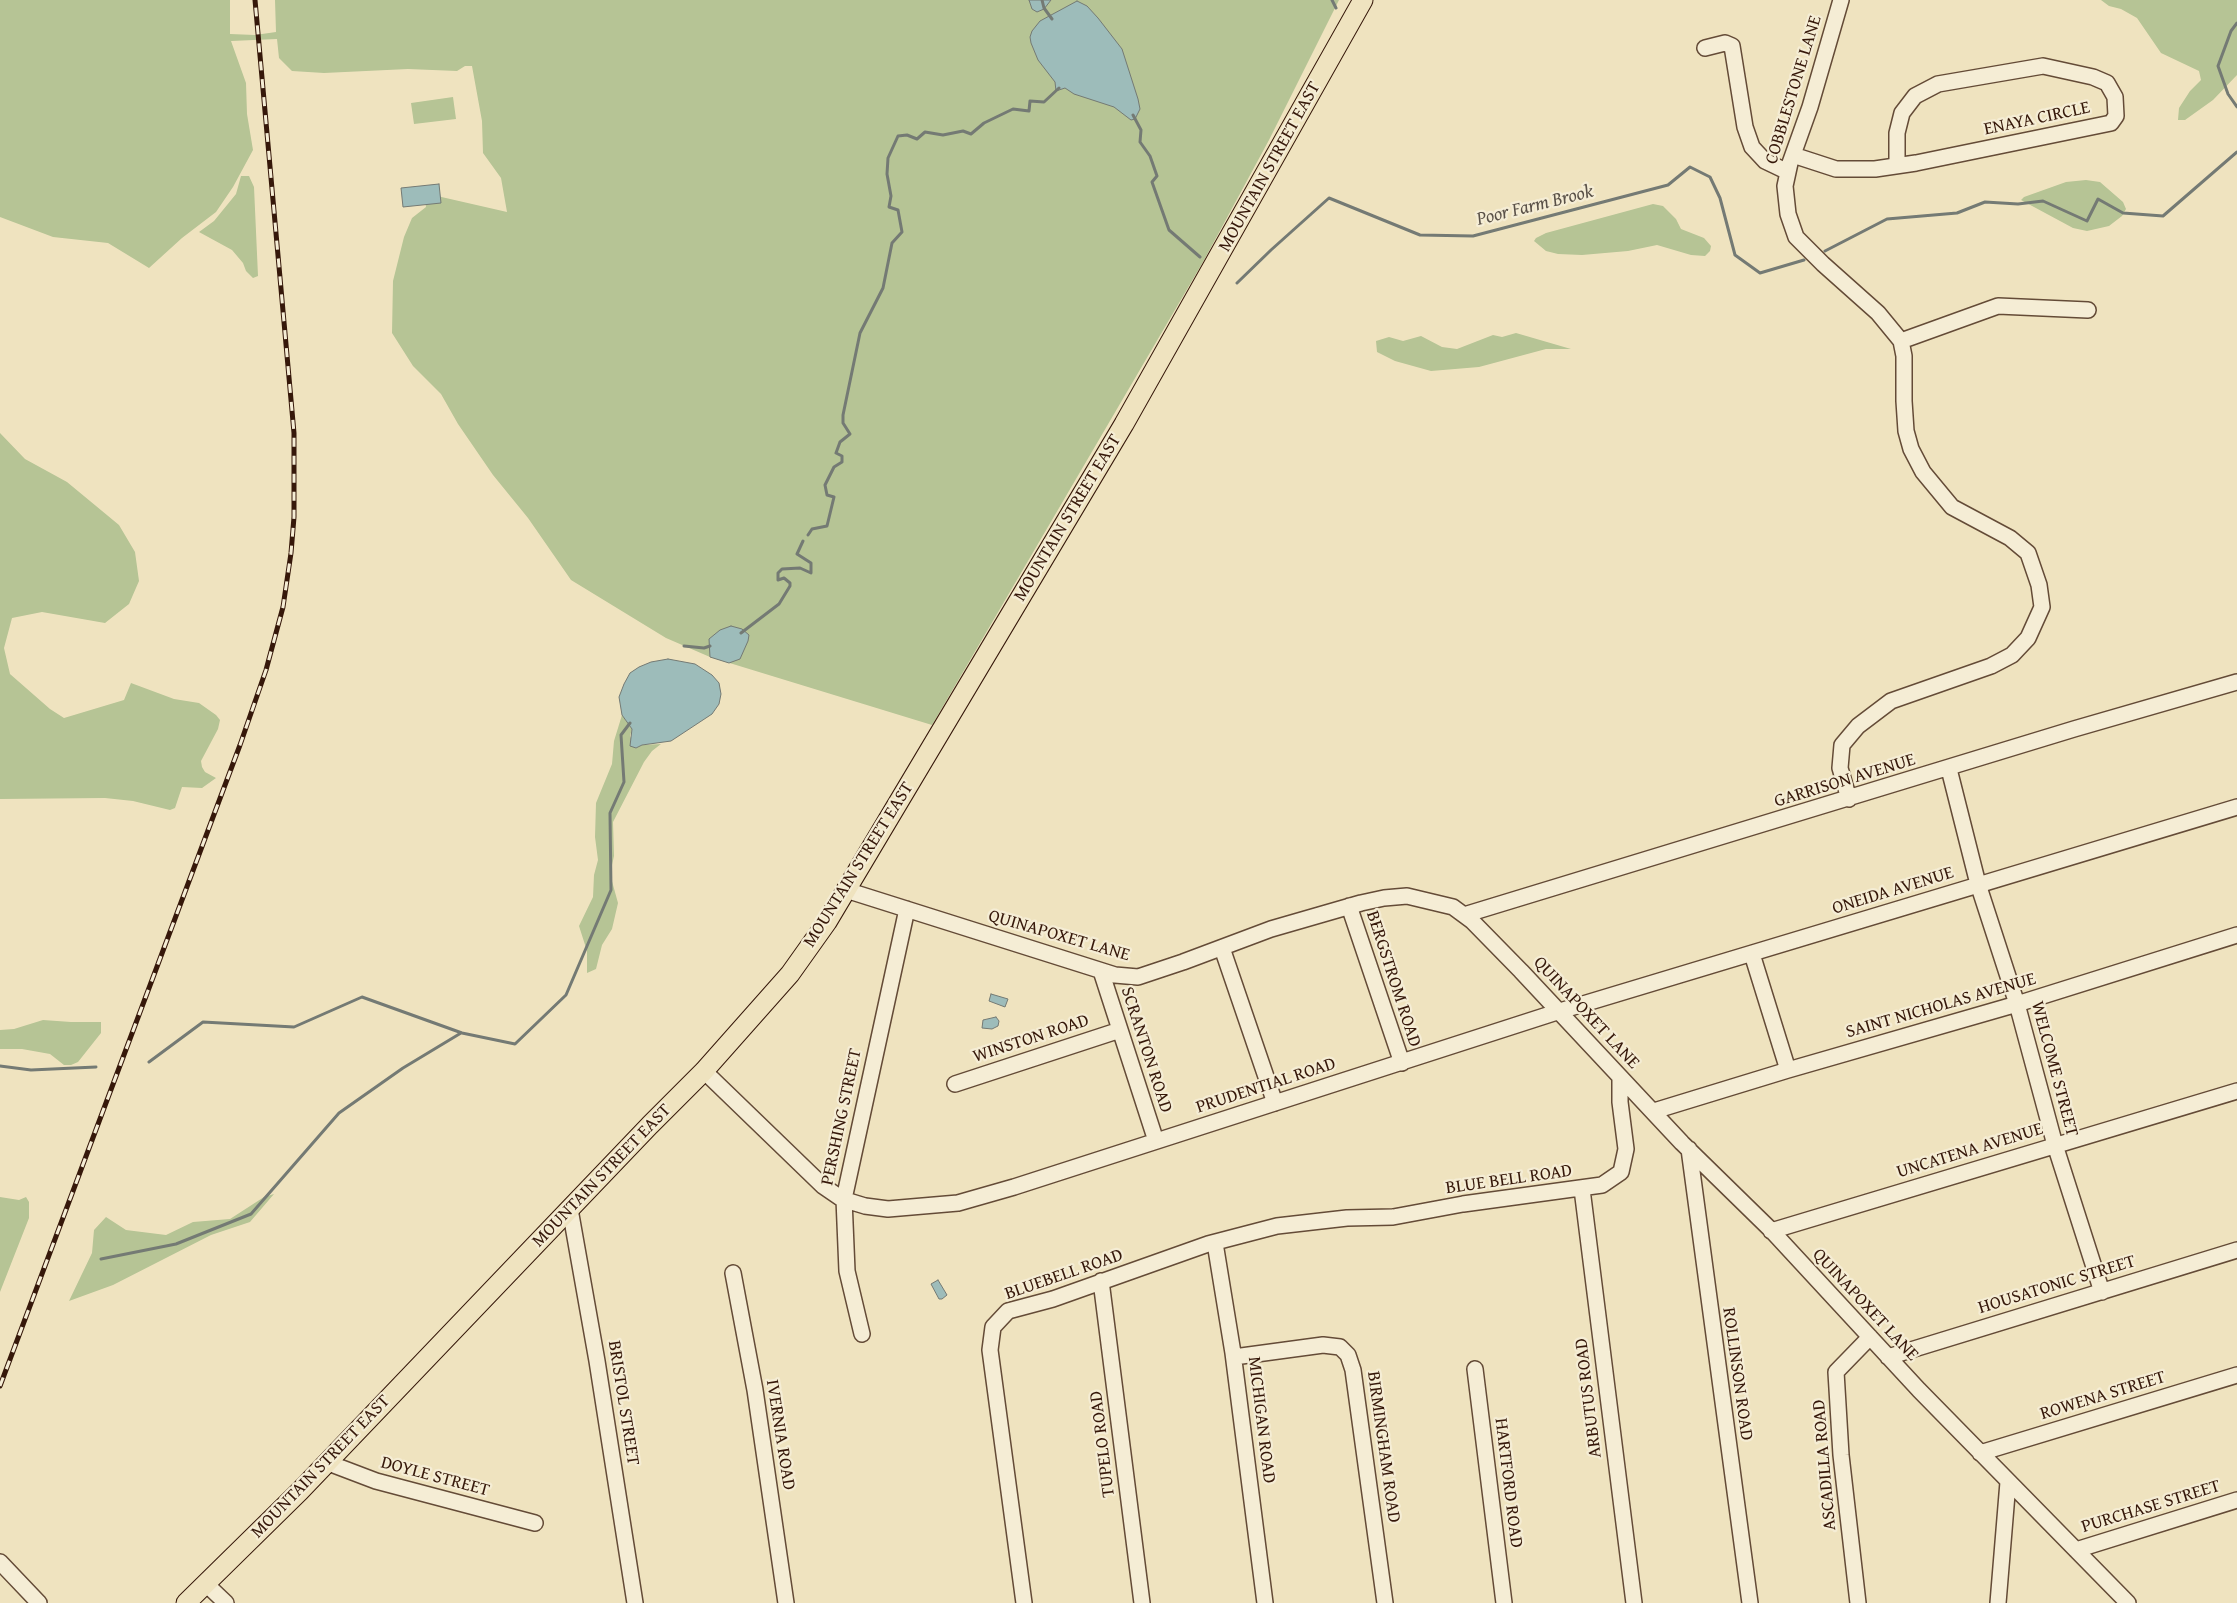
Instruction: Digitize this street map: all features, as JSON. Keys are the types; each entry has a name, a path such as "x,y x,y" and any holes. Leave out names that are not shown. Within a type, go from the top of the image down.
{"main road":[{"name":"MOUNTAIN STREET EAST","path":"186,1603 326,1462 650,1125 704,1072 790,974 827,922 1124,424 1363,0"}],"street":[{"name":"COBBLESTONE LANE","path":"1841,0 1810,107 1788,172 1785,186 1788,214 1796,236 1823,264 1878,313 1903,348"},
{"path":"1704,48 1725,43 1732,46 1745,127 1752,146 1765,162 1788,172"},
{"name":"ENAYA CIRCLE","path":"1793,155 1836,169 1875,169 1897,164 1916,163 2111,123 2116,116 2114,97 2107,83 2093,77 2043,66 1938,84 1915,96 1902,113 1897,132 1897,164"},
{"path":"1849,799 1840,768 1842,745 1858,726 1891,701 1991,666 2012,655 2028,638 2042,607 2039,585 2028,553 2010,538 1952,507 1923,472 1911,449 1906,431 1903,348 1998,306 2088,310"},
{"name":"GARRISON AVENUE","path":"1464,915 1948,769 2074,729 2237,682"},
{"name":"WELCOME STREET","path":"1948,769 1978,884 2017,1004 2055,1145 2102,1292"},
{"name":"ONEIDA AVENUE","path":"1560,1011 2237,807"},
{"name":"QUINAPOXET LANE","path":"846,890 1115,976 1138,977 1271,929 1349,906 1384,898 1407,896 1453,907 1472,921 1560,1011 1620,1077 1771,1231 1980,1453 2128,1603"},
{"name":"BERGSTROM ROAD","path":"1349,906 1402,1063"},
{"name":"PERSHING STREET","path":"862,1334 847,1271 844,1200 907,909"},
{"name":"SAINT NICHOLAS AVENUE","path":"1654,1111 2017,1004 2237,935"},
{"path":"1222,948 1274,1103"},
{"path":"1752,954 1788,1070"},
{"name":"SCRANTON ROAD","path":"1101,971 1156,1141"},
{"name":"PRUDENTIAL ROAD","path":"844,1200 865,1206 888,1208 958,1202 983,1197 1560,1011"},
{"name":"WINSTON ROAD","path":"955,1084 1120,1030"},
{"path":"704,1072 824,1186 844,1200"},
{"name":"BLUE BELL ROAD","path":"1303,1223 1347,1218 1394,1217 1463,1204 1602,1186 1621,1172 1626,1149 1620,1102 1620,1077"},
{"name":"UNCATENA AVENUE","path":"1771,1231 2237,1090"},
{"name":"ROLLINSON ROAD","path":"1689,1149 1750,1603"},
{"name":"ARBUTUS ROAD","path":"1582,1189 1634,1603"},
{"name":"BRISTOL STREET","path":"570,1209 596,1352 635,1603"},
{"name":"BLUEBELL ROAD","path":"1024,1603 990,1350 993,1327 1008,1311 1053,1299 1215,1242 1277,1226 1303,1223"},
{"name":"MICHIGAN ROAD","path":"1215,1242 1234,1357 1265,1603"},
{"name":"HOUSATONIC STREET","path":"1888,1357 2237,1250"},
{"name":"IVERNIA ROAD","path":"733,1273 754,1388 786,1603"},
{"name":"TUPELO ROAD","path":"1101,1282 1142,1603"},
{"name":"ASCADILLA ROAD","path":"1858,1603 1841,1455 1836,1372 1870,1337"},
{"name":"BIRMINGHAM ROAD","path":"1234,1357 1323,1345 1340,1347 1348,1354 1353,1370 1385,1603"},
{"name":"HARTFORD ROAD","path":"1475,1369 1504,1603"},
{"name":"ROWENA STREET","path":"1980,1453 2237,1375"},
{"name":"DOYLE STREET","path":"326,1462 376,1481 535,1523"},
{"path":"1998,1603 2008,1482"},
{"name":"PURCHASE STREET","path":"2076,1550 2237,1500"},
{"path":"0,1562 39,1603"},
{"path":"206,1584 226,1603"}],"green space":[{"path":"0,0 230,0 230,34 255,35 276,32 275,0 1339,0 1269,140 1203,262 932,725 710,657 666,638 571,580 528,518 493,475 458,424 441,394 413,366 392,333 393,281 404,237 412,218 426,207 424,193 507,212 501,178 483,153 482,121 472,66 465,66 457,71 408,69 324,73 292,71 279,58 277,39 231,41 246,83 247,114 253,150 233,187 216,212 182,238 149,268 108,243 53,237 0,217"},
{"path":"2101,0 2237,0 2237,75 2213,100 2185,120 2178,120 2179,108 2190,91 2201,80 2199,71 2161,53 2137,18 2121,9 2109,6"},
{"path":"453,97 456,119 414,124 411,103"},
{"path":"241,176 249,176 254,187 258,276 253,278 232,250 199,232 214,221 236,194"},
{"path":"2086,180 2100,182 2123,202 2126,209 2122,216 2109,226 2087,231 2073,228 2021,200 2024,197 2066,182"},
{"path":"1653,204 1663,206 1676,219 1681,229 1704,238 1711,246 1710,251 1705,256 1691,255 1657,245 1628,251 1582,255 1558,254 1546,251 1534,241 1546,233"},
{"path":"1516,333 1571,349 1546,349 1479,367 1431,371 1395,361 1377,352 1376,341 1389,337 1403,341 1421,336 1442,347 1457,349 1493,335 1502,337"},
{"path":"0,433 25,459 67,482 119,525 135,552 139,581 129,604 105,623 42,612 12,618 4,648 10,674 50,709 64,718 124,700 131,683 174,699 199,703 216,715 220,720 218,729 201,761 205,772 216,778 202,788 182,787 175,808 170,810 133,801 105,798 0,799"},
{"path":"622,715 632,729 630,736 636,748 642,745 661,744 652,751 644,762 613,822 614,856 610,874 618,903 612,929 602,945 596,969 587,973 587,951 579,926 593,897 594,875 598,860 595,837 596,803 612,764 614,741"},
{"path":"43,1020 101,1022 101,1033 78,1062 71,1065 64,1065 50,1054 22,1049 0,1049 0,1030 14,1029"},
{"path":"274,1194 250,1222 211,1235 113,1285 69,1301 92,1253 94,1230 106,1217 126,1230 166,1235 193,1222 230,1219 264,1197"},
{"path":"0,1197 19,1200 26,1197 29,1202 29,1218 0,1292"}],"water":[{"path":"1029,0 1051,0 1044,9 1037,12 1032,9"},
{"path":"1077,1 1087,6 1122,49 1140,109 1135,119 1131,120 1114,107 1074,94 1065,88 1056,91 1055,82 1038,60 1031,43 1032,31 1040,21"},
{"path":"439,184 441,203 403,207 401,188"},
{"path":"731,626 742,629 749,635 740,659 729,663 710,657 709,639 720,630"},
{"path":"668,659 695,664 712,675 719,683 721,694 719,704 712,714 671,741 642,745 636,748 630,746 632,729 622,715 619,697 624,684 630,673 639,667 651,662"},
{"path":"991,994 1008,999 1005,1007 989,1001"},
{"path":"996,1017 999,1021 998,1026 992,1029 982,1028 983,1020"},
{"path":"938,1280 947,1295 942,1299 939,1299 931,1284"}],"waterway":[{"name":"Poor Farm Brook","path":"1042,0 1044,8 1052,19"},
{"path":"1332,0 1336,8"},
{"name":"Poor Farm Brook","path":"2237,23 2231,31 2218,66 2228,94 2237,107"},
{"path":"808,535 812,529 827,526 834,497 827,495 825,485 834,467 842,462 842,456 836,453 840,442 850,434 843,423 843,415 860,333 883,288 892,243 902,232 898,210 889,207 891,196 887,174 888,158 898,136 907,135 917,139 925,132 943,135 963,131 971,134 984,123 1013,109 1029,111 1030,101 1044,102 1059,88"},
{"name":"Poor Farm Brook","path":"1133,115 1141,130 1140,142 1150,156 1157,176 1152,182 1169,230 1200,257"},
{"name":"Poor Farm Brook","path":"1825,251 1887,219 1957,213 1985,202 2018,204 2043,201 2087,221 2098,199 2123,213 2163,216 2237,152"},
{"name":"Poor Farm Brook","path":"1237,283 1329,198 1420,235 1473,236 1668,185 1690,167 1710,177 1720,198 1735,255 1760,273 1804,260"},
{"path":"741,633 779,604 790,586 790,583 784,578 778,580 778,573 782,569 800,568 811,573 811,563 797,554 803,541"},
{"path":"684,646 704,648 710,646"},
{"path":"149,1062 203,1022 294,1027 362,997 462,1033 515,1044 566,995 611,890 610,813 624,782 621,735 630,723"},
{"path":"101,1259 176,1244 251,1214 339,1113 403,1068 461,1033"},
{"path":"0,1066 31,1070 96,1067"}],"railway":[{"path":"0,1386 240,745 266,670 283,607 294,517 294,433 255,0"}]}
